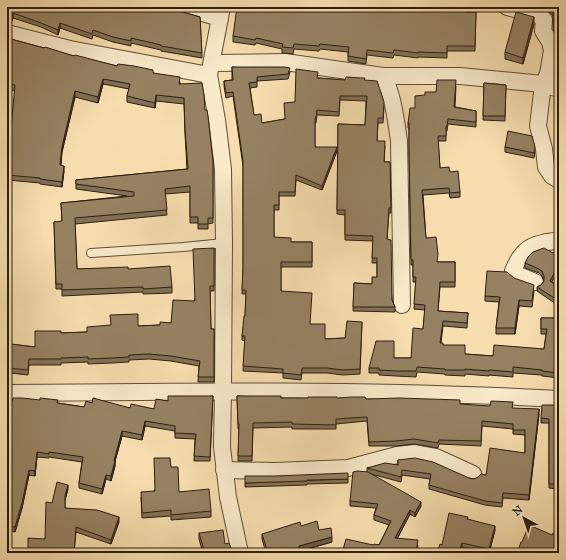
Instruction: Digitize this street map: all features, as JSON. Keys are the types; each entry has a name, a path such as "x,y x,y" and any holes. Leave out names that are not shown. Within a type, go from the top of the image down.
{"street":[{"path":"182,7 221,13 210,69 223,169 224,243 222,447 228,497 240,553"},
{"path":"507,7 539,15 544,20 543,31 550,42 552,50 548,74 543,84 538,126 544,149 546,167 552,176 559,180"},
{"path":"7,33 70,49 210,69 285,62 383,76 460,76 543,84 559,89"},
{"path":"383,76 390,91 399,141 402,305"},
{"path":"535,282 518,275 513,271 518,259 532,246 544,242 559,240"},
{"path":"7,393 223,391 492,395 559,399"},
{"path":"224,470 275,471 348,468 397,455 415,453 436,457 473,474"}],"lane":[{"path":"91,253 224,243"}],"building":[{"path":"7,7 174,7 179,11 200,17 202,53 161,46 131,38 131,41 93,30 92,34 60,23 58,30 13,13 12,17 7,15"},
{"path":"237,7 465,7 465,12 476,12 475,46 447,46 447,53 418,53 394,50 393,53 367,50 366,59 348,56 349,47 320,44 319,46 294,44 293,48 282,47 283,44 256,38 255,40 233,36"},
{"path":"548,7 559,7 559,35 553,24 553,12"},
{"path":"516,12 534,17 523,58 505,52"},
{"path":"7,38 117,66 118,64 134,66 153,70 153,73 180,77 179,84 202,83 205,110 207,110 208,116 213,161 213,218 208,218 208,224 198,224 198,217 190,217 190,186 165,189 167,210 75,218 77,269 128,267 128,269 170,266 172,287 143,289 143,287 62,290 62,284 56,284 54,222 62,221 61,203 134,196 134,192 76,184 76,180 188,169 184,98 156,95 155,103 127,96 130,84 103,79 98,97 75,91 62,147 60,165 64,166 62,182 7,175 15,85 9,84 7,91"},
{"path":"232,67 290,68 288,74 257,77 257,82 249,83 254,115 261,114 262,123 285,119 284,103 295,102 296,69 318,72 317,78 345,80 346,77 365,78 364,80 377,81 384,102 383,118 378,118 377,141 385,141 384,162 390,162 391,208 389,208 387,239 391,240 392,300 395,307 353,307 354,283 372,284 372,277 377,277 377,258 372,258 373,236 345,235 345,210 337,210 338,124 365,125 367,96 340,96 339,112 317,110 315,118 315,147 337,147 322,186 296,175 295,192 279,192 279,205 274,205 274,237 291,238 291,242 312,242 312,262 281,262 281,291 312,293 310,324 325,324 325,339 345,338 347,321 362,322 360,369 343,370 327,368 302,368 301,375 283,373 283,369 243,366 245,336 242,336 245,316 246,290 242,290 243,161 233,92 226,93 224,81 233,80"},
{"path":"437,80 456,80 454,107 476,111 476,122 448,119 446,136 438,136 440,168 449,167 450,172 458,171 460,192 450,193 449,188 422,190 426,238 436,237 438,254 437,262 455,262 455,282 440,282 438,311 468,313 467,323 443,321 440,343 443,343 443,345 465,345 465,354 493,356 494,345 544,349 547,329 541,329 541,318 559,318 559,373 513,367 513,372 465,369 445,370 417,367 416,371 379,370 379,368 369,368 376,341 394,341 394,358 411,358 413,328 423,329 425,305 414,304 416,277 413,277 413,260 411,259 408,123 410,108 415,108 415,96 425,95 425,92 436,92"},
{"path":"484,83 506,85 505,116 483,116"},
{"path":"508,131 532,136 535,147 534,153 505,147"},
{"path":"11,226 11,250 7,250 7,227"},
{"path":"214,248 214,286 210,286 211,329 214,329 214,377 198,377 200,361 149,354 129,355 129,357 88,359 88,357 29,359 28,370 10,368 10,364 7,364 7,326 11,326 10,344 35,347 35,331 61,331 61,333 87,332 87,327 111,325 110,315 138,314 138,326 160,325 160,322 171,323 173,300 195,301 193,249"},
{"path":"544,248 559,255 559,264 550,281 559,287 559,301 537,287 544,281 542,271 525,263 533,252"},
{"path":"487,271 507,272 514,278 534,285 532,301 519,300 515,328 496,328 500,297 485,296"},
{"path":"168,396 213,396 210,457 194,456 196,434 175,433 175,426 145,421 142,435 122,431 111,476 106,475 102,489 79,483 83,457 49,452 49,454 37,452 35,471 29,470 15,527 7,526 7,402 12,402 13,398 40,400 40,398 58,400 57,403 84,407 86,401 92,403 93,398 130,408 131,404 154,409 156,399 168,401"},
{"path":"237,396 281,396 281,398 365,397 366,399 399,398 460,400 460,404 490,406 491,401 513,402 512,408 539,409 529,495 503,493 502,503 485,501 429,485 431,474 402,470 401,477 367,468 385,463 398,465 398,460 415,458 433,462 474,479 481,474 486,475 490,448 525,453 525,430 513,430 513,424 482,421 481,441 439,440 438,443 414,439 369,442 367,417 336,419 336,425 292,424 292,422 253,423 252,456 238,456 239,424"},
{"path":"542,405 559,405 559,459 557,484 549,484 549,419 541,418"},
{"path":"154,458 170,458 171,467 178,467 179,492 209,489 211,511 171,515 171,510 142,513 141,492 155,491"},
{"path":"353,472 368,472 421,502 415,513 410,510 395,538 418,540 416,553 342,553 346,539 379,545 391,521 374,515 378,504 350,501"},
{"path":"348,473 348,479 245,483 245,476"},
{"path":"57,482 68,485 65,496 65,508 97,510 119,517 111,540 76,527 74,553 28,553 28,538 45,539 46,502 52,503"},
{"path":"449,513 468,517 467,519 495,526 489,549 462,543 459,553 437,553 440,544 442,545"},
{"path":"317,521 319,530 331,528 332,537 299,546 300,553 274,553 274,551 268,553 262,534 300,522 301,526"},
{"path":"529,525 552,535 553,533 559,536 559,553 517,553"},
{"path":"223,530 225,544 229,543 233,553 205,553 199,533"},
{"path":"121,551 121,553 86,553"}]}
